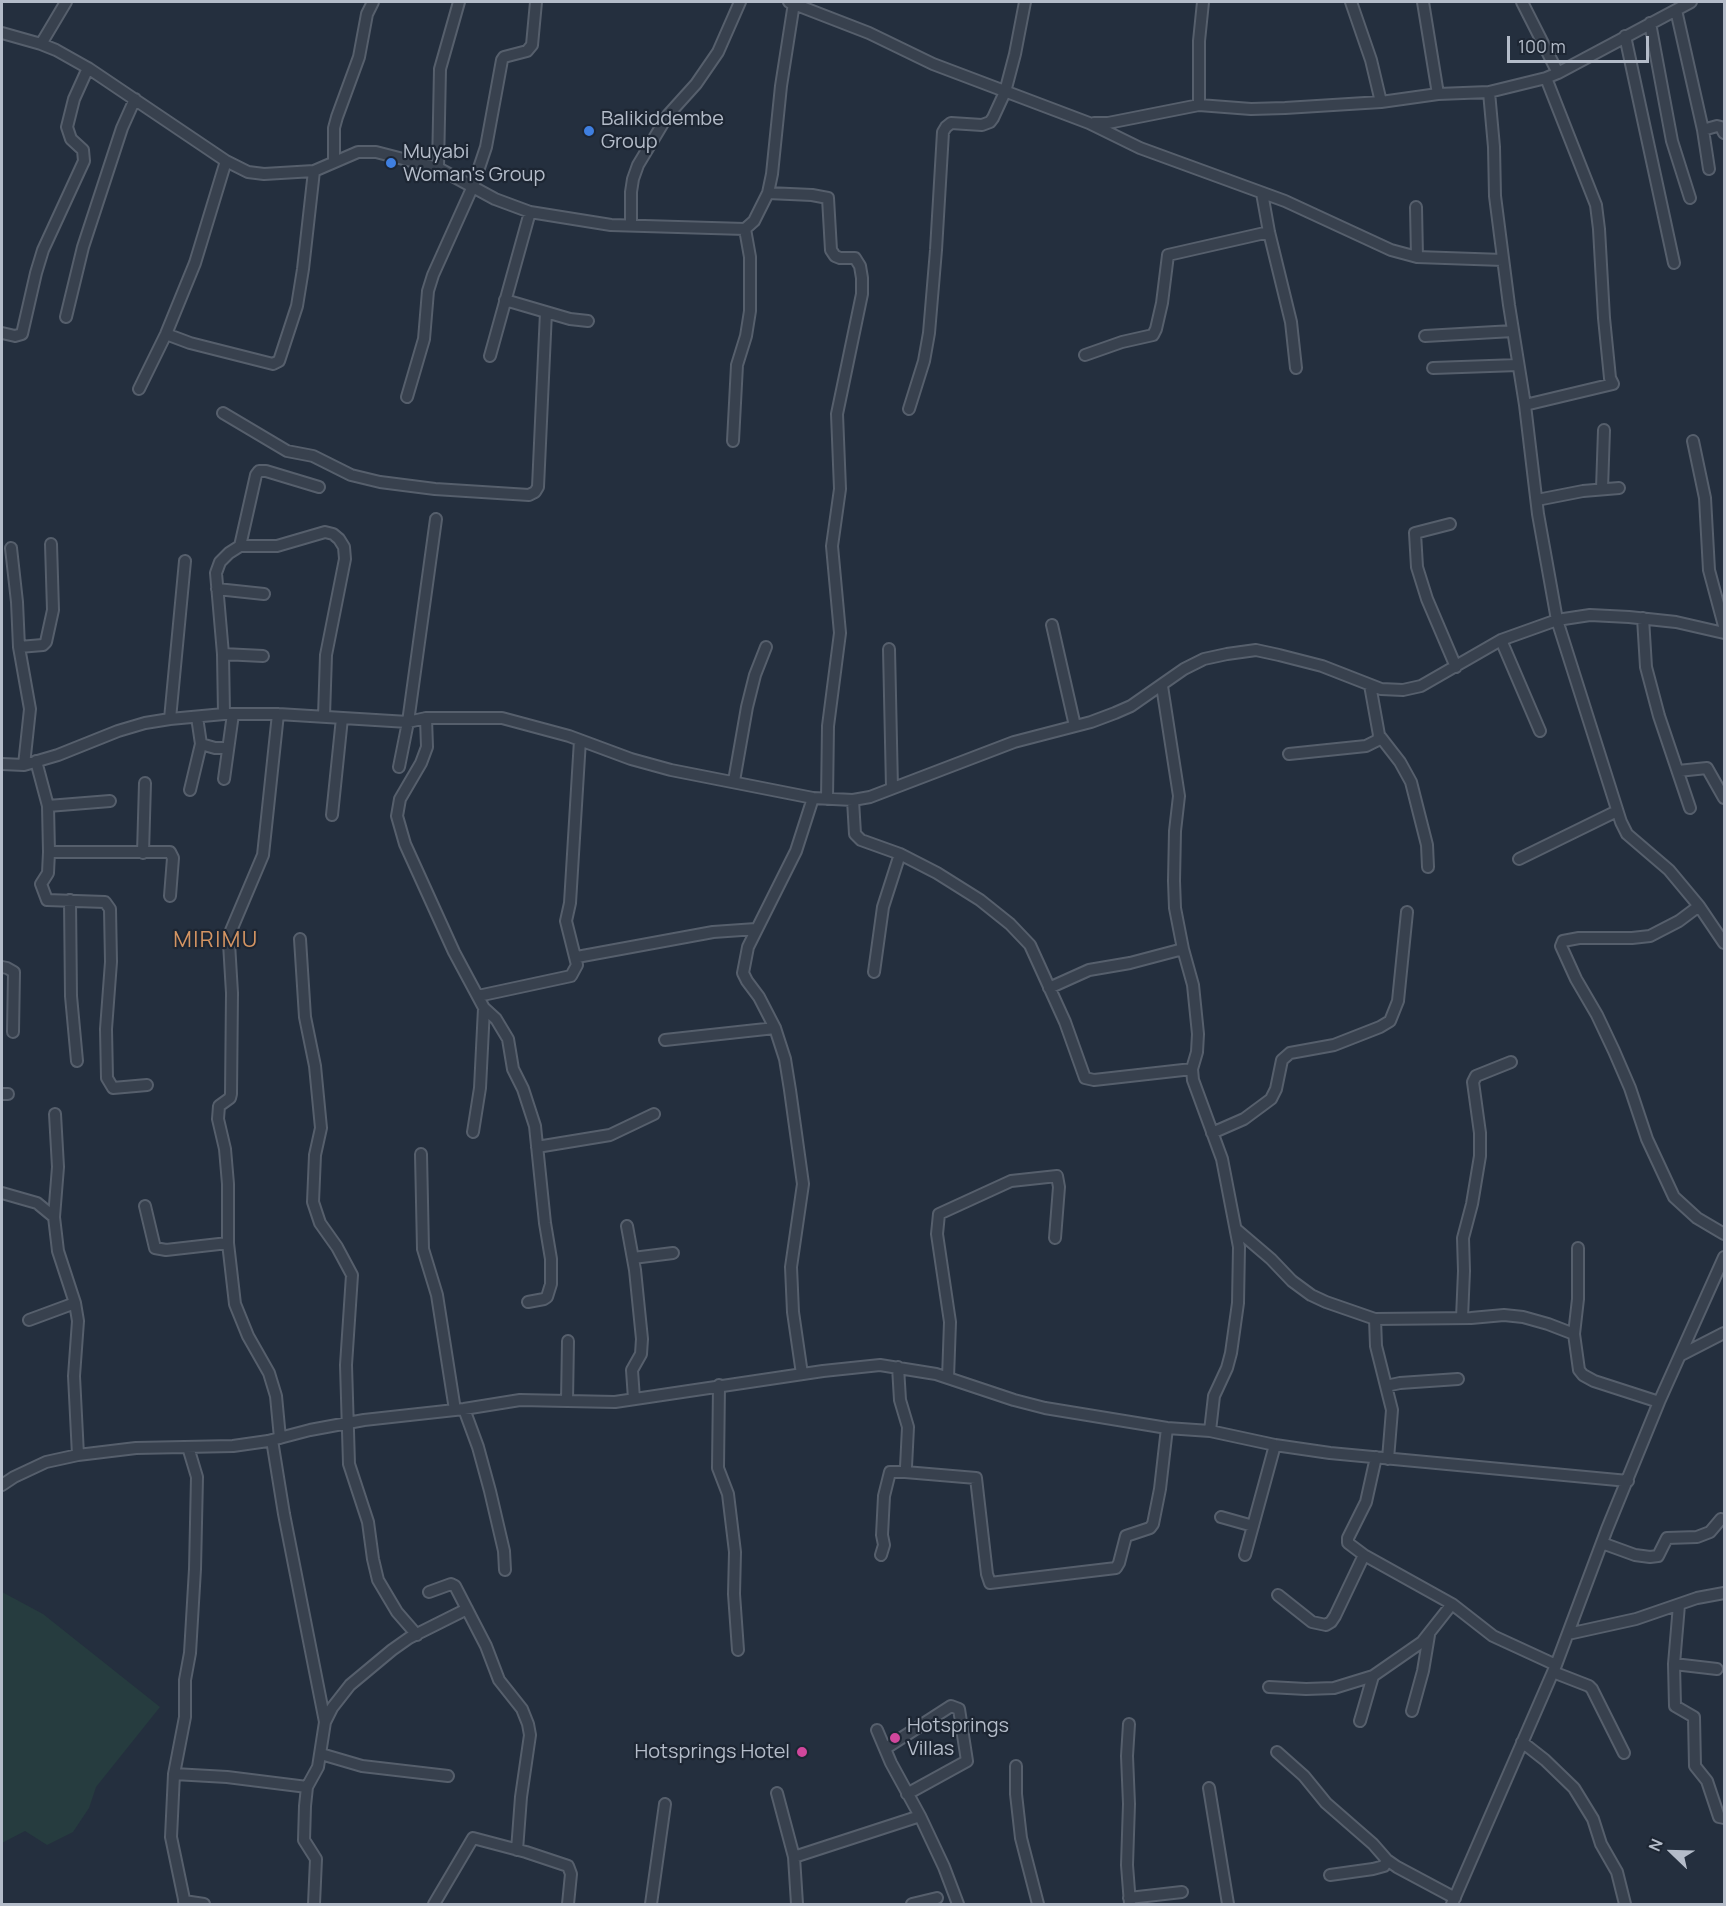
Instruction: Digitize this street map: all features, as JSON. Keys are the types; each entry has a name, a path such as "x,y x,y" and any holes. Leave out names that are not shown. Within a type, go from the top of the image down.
{"street":[{"path":"41,44 66,2"},
{"path":"334,161 334,128 359,57 367,14 373,2"},
{"path":"438,168 440,69 459,2"},
{"path":"407,397 424,339 428,291 473,186 486,147 502,60 504,57 527,51 532,45 536,2"},
{"path":"631,225 631,192 638,165 668,116 696,84 717,52 740,2"},
{"path":"2,33 41,44 88,68 225,161 248,172 264,174 314,171 358,152 376,152 438,168 495,199 530,212 611,225 745,229 754,222 768,193 772,174 791,2 869,33 933,64 1089,123 1140,148 1285,201 1390,250 1417,257 1503,260"},
{"path":"909,409 924,361 929,333 943,132 951,123 982,125 990,122 1005,92 1025,2"},
{"path":"1199,105 1199,41 1203,2"},
{"path":"1351,2 1371,60 1381,102"},
{"path":"1423,2 1438,94"},
{"path":"1522,2 1558,72"},
{"path":"1089,123 1108,123 1199,105 1251,109 1285,108 1381,102 1438,94 1489,92 1546,78 1691,2"},
{"path":"1676,10 1703,130 1709,169"},
{"path":"1650,23 1672,141 1690,198"},
{"path":"1625,36 1674,263"},
{"path":"2,333 15,336 22,334 43,250 84,161 83,150 71,139 67,127 74,99 88,68"},
{"path":"1525,405 1613,384 1610,378 1604,318 1596,205 1546,78"},
{"path":"1489,92 1494,147 1495,196 1503,260 1545,556 1557,620 1617,811 1628,834 1669,870 1699,906 1725,943"},
{"path":"66,317 83,247 122,128 135,99"},
{"path":"1703,130 1717,126 1721,127 1725,133"},
{"path":"139,389 166,334 195,262 225,161"},
{"path":"166,334 190,343 273,364 279,361 297,306 314,171"},
{"path":"768,193 828,198 831,250 834,256 855,258 860,266 862,278 862,294 837,414 840,489 832,546 840,633 828,726 826,799"},
{"path":"1262,193 1269,232 1288,306 1296,368"},
{"path":"1416,207 1417,257"},
{"path":"490,356 530,212"},
{"path":"733,441 737,364 746,336 750,311 750,257 745,229"},
{"path":"1085,355 1122,342 1153,335 1162,303 1168,255 1269,232"},
{"path":"505,300 588,321"},
{"path":"223,413 287,451 313,456 351,475 380,482 435,489 529,495 538,487 546,312"},
{"path":"1425,336 1513,331"},
{"path":"1433,368 1518,365"},
{"path":"1602,489 1604,430"},
{"path":"1693,441 1705,498 1709,570 1725,626"},
{"path":"240,546 256,476 260,471 319,487"},
{"path":"1537,500 1619,488"},
{"path":"399,767 408,722 436,519"},
{"path":"1450,524 1415,533 1417,567 1427,599 1456,667"},
{"path":"224,779 228,747 228,714 216,573 220,562 240,546 278,546 325,532 333,534 344,547 345,559 326,655 324,716"},
{"path":"19,647 44,645 46,642 53,610 51,544"},
{"path":"11,548 19,647 30,709 24,765"},
{"path":"170,718 184,561"},
{"path":"217,589 264,594"},
{"path":"2,764 24,765 58,756 145,723 170,718 228,714 278,714 408,722 426,718 502,718 580,740 631,759 671,770 813,798 854,800 870,797 1014,742 1075,726 1131,706 1184,669 1204,659 1256,650 1322,666 1381,689 1403,690 1421,686 1501,640 1557,620 1590,615 1643,618 1676,622 1725,633"},
{"path":"1643,618 1646,667 1659,716 1690,808"},
{"path":"1052,625 1075,726"},
{"path":"1501,640 1540,731"},
{"path":"734,781 747,707 755,675 766,646"},
{"path":"889,649 892,788"},
{"path":"223,654 263,656"},
{"path":"1370,685 1379,735 1400,762 1411,782 1426,844 1428,867"},
{"path":"1162,686 1179,796 1175,831 1176,908 1193,985 1198,1034 1197,1052 1192,1069 1193,1080 1222,1159 1239,1247 1238,1303 1231,1353 1214,1396 1210,1431"},
{"path":"278,714 263,855 230,933 231,1094 230,1098 219,1106 218,1119 225,1149 228,1184 228,1243 235,1304 248,1336 269,1373 276,1395 276,1439 284,1514 315,1675 323,1701 325,1722 321,1754 318,1767 307,1787 303,1831 304,1840 316,1859 314,1905"},
{"path":"190,790 201,744 197,717"},
{"path":"332,815 342,718"},
{"path":"426,718 427,747 422,763 399,799 397,816 405,844 454,952 484,1008 496,1018 508,1039 513,1069 523,1089 535,1126 551,1259 551,1284 547,1297 528,1302"},
{"path":"1289,754 1366,746 1378,740 1379,735"},
{"path":"478,996 571,976 577,965 567,921 580,740"},
{"path":"201,744 215,748 228,747"},
{"path":"36,761 48,806 50,852 48,873 41,884 47,900 105,902 110,909 111,962 106,1029 107,1078 113,1088 147,1085"},
{"path":"1678,771 1707,768 1725,798"},
{"path":"143,853 144,783"},
{"path":"802,1374 793,1312 791,1267 803,1184 785,1059 775,1028 743,973 748,947 796,851 813,798"},
{"path":"854,800 855,834 861,840 900,854 938,873 980,900 1010,924 1030,945 1065,1022 1084,1078 1094,1080 1192,1069"},
{"path":"48,806 110,801"},
{"path":"1519,859 1617,811"},
{"path":"50,852 166,852 173,855 170,896"},
{"path":"874,972 882,907 900,854"},
{"path":"70,900 71,996 77,1061"},
{"path":"1699,906 1679,921 1650,936 1579,938 1563,941 1561,946 1614,1051 1630,1088 1647,1139 1674,1197 1697,1218 1725,1234"},
{"path":"1212,1133 1244,1119 1271,1099 1276,1089 1281,1060 1290,1053 1335,1045 1390,1021 1398,1000 1407,912"},
{"path":"577,957 712,932 756,929"},
{"path":"300,939 305,1017 315,1066 321,1128 315,1155 313,1202 321,1223 352,1275 346,1365 350,1464 368,1522 378,1580 397,1612 417,1635"},
{"path":"1049,988 1089,970 1130,963 1184,949"},
{"path":"2,967 14,972 13,1032"},
{"path":"473,1132 480,1088 484,1008"},
{"path":"665,1040 775,1028"},
{"path":"1462,1318 1463,1238 1472,1204 1480,1156 1480,1133 1473,1082 1476,1076 1511,1062"},
{"path":"55,1114 58,1167 54,1217 58,1251 78,1321 74,1377 78,1455"},
{"path":"537,1147 610,1136 654,1114"},
{"path":"421,1154 423,1249 437,1295 459,1409 478,1447 490,1491 504,1551 505,1570"},
{"path":"948,1378 950,1322 937,1234 939,1214 1011,1181 1056,1176 1059,1186 1055,1238"},
{"path":"2,1193 37,1203 54,1217"},
{"path":"145,1206 154,1248 166,1250 228,1243"},
{"path":"627,1226 642,1339 641,1354 632,1370 634,1399"},
{"path":"1237,1230 1271,1259 1292,1281 1311,1295 1375,1320 1512,1315 1548,1324 1574,1334"},
{"path":"1578,1248 1578,1299 1574,1334 1579,1370 1594,1381 1659,1402"},
{"path":"633,1258 673,1253"},
{"path":"1277,1752 1304,1776 1326,1803 1387,1860 1454,1901 1554,1669 1659,1402 1725,1257"},
{"path":"29,1320 75,1304"},
{"path":"1375,1320 1374,1335 1392,1410 1388,1459"},
{"path":"1681,1355 1725,1333"},
{"path":"567,1401 568,1341"},
{"path":"2,1485 46,1462 78,1455 136,1448 233,1446 276,1439 348,1422 520,1400 615,1402 719,1385 880,1365 948,1378 1046,1408 1167,1428 1210,1431 1275,1445 1376,1458 1628,1481"},
{"path":"898,1367 900,1400 908,1427 905,1472"},
{"path":"1386,1386 1458,1379"},
{"path":"719,1385 718,1468 728,1494 735,1552 734,1594 738,1650"},
{"path":"881,1555 884,1545 884,1496 890,1472 905,1472 976,1478 987,1574 991,1583 1116,1568 1127,1536 1150,1528 1153,1524 1160,1489 1167,1428"},
{"path":"1245,1555 1275,1445"},
{"path":"188,1447 197,1477 195,1569 190,1653 185,1680 185,1717 174,1774 171,1837 184,1903 204,1905"},
{"path":"1376,1458 1366,1502 1348,1538 1348,1543 1364,1555 1452,1604 1493,1636 1589,1686 1624,1753"},
{"path":"1221,1517 1253,1526"},
{"path":"1602,1543 1635,1555 1658,1556 1667,1538 1697,1537 1710,1532 1721,1519"},
{"path":"1278,1595 1312,1622 1326,1625 1335,1616 1364,1555"},
{"path":"429,1592 454,1584 486,1646 499,1680 522,1709 528,1724 530,1735 521,1797 517,1850"},
{"path":"1568,1634 1636,1619 1697,1598 1725,1593"},
{"path":"1269,1687 1334,1688 1361,1682 1422,1642 1452,1604"},
{"path":"1679,1605 1674,1664 1676,1707 1694,1717 1693,1744 1696,1769 1707,1781 1719,1817 1725,1818"},
{"path":"325,1722 337,1698 392,1650 409,1638 467,1610"},
{"path":"1412,1711 1423,1671 1429,1635"},
{"path":"1674,1664 1717,1669"},
{"path":"1360,1721 1373,1676"},
{"path":"886,1748 951,1706 959,1708 967,1761 907,1794"},
{"path":"1129,1724 1126,1865 1129,1901 1182,1892"},
{"path":"878,1730 944,1867 958,1905"},
{"path":"1522,1742 1574,1788 1593,1819 1601,1844 1617,1872 1625,1905"},
{"path":"321,1754 362,1766 448,1776"},
{"path":"1016,1766 1016,1794 1022,1838 1038,1905"},
{"path":"174,1774 238,1778 307,1787"},
{"path":"1209,1788 1228,1905"},
{"path":"777,1793 794,1857 797,1905"},
{"path":"651,1905 665,1804"},
{"path":"794,1857 920,1816"},
{"path":"434,1905 473,1838 568,1866 571,1874 568,1905"},
{"path":"1330,1875 1373,1869 1383,1866 1387,1860"},
{"path":"912,1905 937,1898"}],"green space":[{"path":"2,1592 43,1614 160,1707 96,1787 89,1808 73,1832 47,1845 25,1831 2,1843"}],"place":[{"name":"Balikiddembe Group","path":"589,131"},
{"name":"Muyabi Woman's Group","path":"391,163"},
{"name":"Hotsprings Villas","path":"895,1738"},
{"name":"Hotsprings Hotel","path":"802,1752"}],"district":[{"name":"MIRIMU","path":"216,941"}]}
